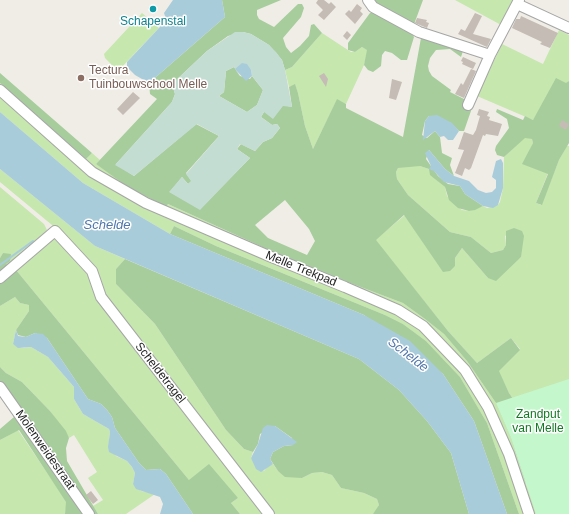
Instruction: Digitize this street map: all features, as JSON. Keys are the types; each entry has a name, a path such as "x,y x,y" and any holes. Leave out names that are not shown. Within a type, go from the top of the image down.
{"street":[{"path":"368,0 373,7 419,32 490,55"},
{"path":"468,105 490,55 518,2 569,28"},
{"name":"Melle Trekpad","path":"0,90 92,172 146,203 398,310 423,326 465,370 488,407 509,454 529,514"},
{"name":"Scheldetragel","path":"0,278 55,231 92,271 101,297 269,514"},
{"name":"Molenweidestraat","path":"0,387 89,514"}],"green space":[{"path":"222,0 281,0 257,10 257,15 259,19 274,27 298,4 302,4 304,8 301,17 283,38 286,47 291,53 309,36 311,25 314,24 322,33 292,67 285,70 282,60 269,45 251,34 243,32 228,36 207,51 172,84 175,94 172,102 116,164 134,176 196,124 219,136 186,173 192,181 188,184 182,177 170,192 200,209 250,158 237,149 241,144 255,151 263,142 272,138 280,128 277,124 272,125 261,117 264,112 283,105 292,107 289,87 295,84 305,126 313,149 337,99 346,104 346,108 403,137 421,38 463,51 461,57 450,49 436,50 430,58 428,66 432,76 451,90 450,92 466,100 472,108 464,131 459,131 451,123 429,116 425,121 422,135 427,138 435,131 440,137 442,153 452,158 450,165 454,176 445,169 429,150 426,159 438,176 448,184 460,186 465,194 483,206 469,211 458,208 449,200 445,187 430,175 429,169 420,166 398,168 396,172 397,179 408,195 450,232 471,237 491,253 503,250 506,245 506,231 514,228 522,231 524,236 521,257 496,281 488,278 462,248 455,258 455,266 450,271 443,272 404,215 376,240 448,331 477,363 511,338 520,350 499,371 509,393 518,406 526,484 511,438 496,403 467,361 444,334 425,319 403,303 300,264 168,204 166,207 125,185 96,164 157,99 150,94 149,83 225,17","holes":["285,200 309,229 315,241 307,255 268,238 255,225"]},
{"path":"371,0 423,0 413,27"},
{"path":"455,0 513,0 503,26"},
{"path":"373,12 411,32 414,37 407,60 401,60 392,53 385,51 382,55 381,66 373,72 368,70 364,65 367,50 362,47 355,52 348,50 348,43 370,13"},
{"path":"142,13 159,28 118,71 105,58 104,54"},
{"path":"559,30 569,35 569,81 533,120 477,96 502,44 543,64"},
{"path":"235,32 251,34 269,45 282,60 292,107 283,106 273,119 264,112 261,117 272,125 277,124 280,128 272,138 263,142 255,151 240,144 237,149 250,158 200,210 169,192 182,177 188,184 191,181 186,174 219,136 197,124 134,176 115,165 172,102 175,94 172,84 207,51","holes":["234,67 240,77 236,69 251,70 252,76 263,90 257,105 247,112 219,96 224,92 226,71"]},
{"path":"322,33 351,52 355,52 362,47 368,50 364,65 346,104 337,100 313,149 305,126 298,93 295,85 289,87 285,70 292,67"},
{"path":"234,67 240,76 250,79 252,76 263,90 257,105 247,112 219,96 224,92 226,71"},
{"path":"0,73 92,153 86,159 0,83"},
{"path":"556,78 566,83 569,81 569,143 559,160 542,205 536,203 548,174 522,164 533,143 532,139 525,138 504,157 497,155 495,150 496,146 509,128 507,119 496,112 497,109 523,120 525,116 533,120"},
{"path":"0,83 86,159 92,153 100,160 96,164 166,207 168,204 300,264 403,303 444,334 467,361 496,403 511,438 526,484 536,504 539,514 519,514 487,423 460,377 426,341 403,324 385,315 216,246 174,226 170,234 83,183 0,112"},
{"path":"525,137 532,139 533,143 530,150 548,173 536,203 541,205 559,160 567,146 569,146 569,499 498,371 520,349 511,338 477,363 448,331 375,240 405,215 441,268 455,258 462,248 488,278 521,257 505,235 506,245 503,250 491,253 471,237 450,232 408,195 397,179 396,172 398,168 407,166 420,166 429,169 445,187 447,196 462,210 469,211 483,206 487,208 498,205 500,202 503,188 504,157"},
{"path":"0,169 95,246 125,259 116,269 116,284 155,324 226,430 244,449 253,452 251,458 264,471 268,466 273,464 278,471 302,478 312,473 322,472 332,475 341,488 364,493 377,499 379,505 376,511 373,514 271,514 102,295 76,251 52,225 0,182"},
{"path":"0,187 44,224 47,230 10,267 6,264 3,253 0,258"},
{"path":"174,226 216,246 385,315 403,324 426,341 460,377 487,423 519,514 507,514 474,421 443,374 364,315 170,234"},
{"path":"57,237 90,271 98,295 266,514 240,514 231,503 238,498 189,480 16,270 50,239"},
{"path":"3,253 11,254 10,261 6,264 16,270 189,480 209,464 238,498 231,503 240,514 193,514 166,474 160,469 146,470 139,463 115,428 112,417 107,410 101,404 88,399 47,338 35,333 26,337 18,335 16,330 29,311 29,305 20,303 15,297 0,306 0,258"},
{"path":"125,259 359,359 399,390 427,421 451,453 469,514 373,514 379,505 377,499 364,493 341,488 332,475 322,472 312,473 302,478 285,477 278,471 270,459 273,452 284,446 293,445 292,438 275,426 260,434 258,444 253,452 244,449 226,430 155,324 116,284 116,269"},
{"path":"15,297 20,303 29,305 29,311 16,330 13,344 22,348 31,347 48,357 74,387 74,399 83,414 109,429 109,439 116,456 127,461 135,473 133,484 141,491 155,494 126,514 98,514 93,506 103,500 88,478 97,472 74,435 69,438 50,411 22,382 6,373 0,367 0,306"},
{"path":"0,367 6,373 22,382 50,411 66,431 69,438 66,448 67,461 98,514 65,514 66,502 19,430 0,440 0,429 14,417 0,397"},
{"name":"Zandput van Melle","path":"569,379 569,514 536,514 511,438 496,403"},
{"path":"18,430 67,502 65,514 0,514 0,440"}],"water":[{"path":"173,0 222,0 225,17 149,83 135,75 127,67 127,62 166,19 164,13"},
{"path":"242,63 247,64 251,70 252,76 246,81 235,69"},
{"name":"Schelde","path":"0,112 83,183 170,234 364,315 410,341 443,374 474,421 507,514 469,514 451,453 427,421 399,390 359,359 95,246 0,169"},
{"path":"437,115 452,123 459,131 453,140 448,140 444,136 440,137 435,131 423,140 425,121 429,116"},
{"path":"429,150 445,169 454,176 469,181 478,190 486,193 492,192 496,188 496,180 492,177 496,161 501,159 503,163 503,188 498,205 493,208 483,206 465,194 460,186 444,182 434,171 429,169 431,166 425,153"},
{"path":"16,330 18,336 26,337 35,333 43,334 47,338 88,399 101,404 107,410 112,417 115,428 139,463 146,470 160,469 166,474 193,514 160,514 163,504 160,497 136,489 133,484 135,473 132,467 127,461 109,452 109,429 83,414 74,399 74,387 48,357 31,347 18,348 13,344"},
{"path":"267,425 275,426 297,442 293,445 284,446 273,452 270,459 273,464 261,472 256,469 251,458 258,444 263,428"}],"building":[{"path":"318,0 324,0 329,4 331,2 336,7 324,20 318,15 323,10 316,3"},
{"path":"357,4 362,8 360,11 363,14 355,24 345,14 349,10 351,12"},
{"name":"Schapenstal","path":"152,5 157,9 153,13 148,8"},
{"path":"475,13 482,16 473,34 491,39 487,47 458,34 461,29 465,31"},
{"path":"521,16 558,33 550,48 540,44 542,42 512,28 516,19 520,19"},
{"path":"417,18 427,20 426,22 429,23 427,28 415,23"},
{"path":"347,31 351,35 347,40 343,36"},
{"path":"463,57 476,63 473,69 462,64 463,62 461,61"},
{"path":"471,69 476,71 464,98 455,94 461,83 463,85"},
{"path":"324,73 328,79 326,87 319,76"},
{"path":"392,79 402,82 396,100 389,98"},
{"path":"133,92 140,98 123,115 117,109"},
{"path":"479,109 489,112 487,116 490,117 489,120 502,124 498,136 483,135 471,168 469,170 465,168 462,176 455,173 464,150 458,149 464,132 473,135 476,130 480,116 477,115"},
{"path":"562,120 569,124 566,130 559,126"},
{"path":"91,491 98,500 93,504 86,495"}],"waterway":[{"path":"0,265 33,241"}],"place":[{"name":"Schapenstal","path":"153,9"},
{"name":"Tectura Tuinbouwschool Melle","path":"81,78"}]}
